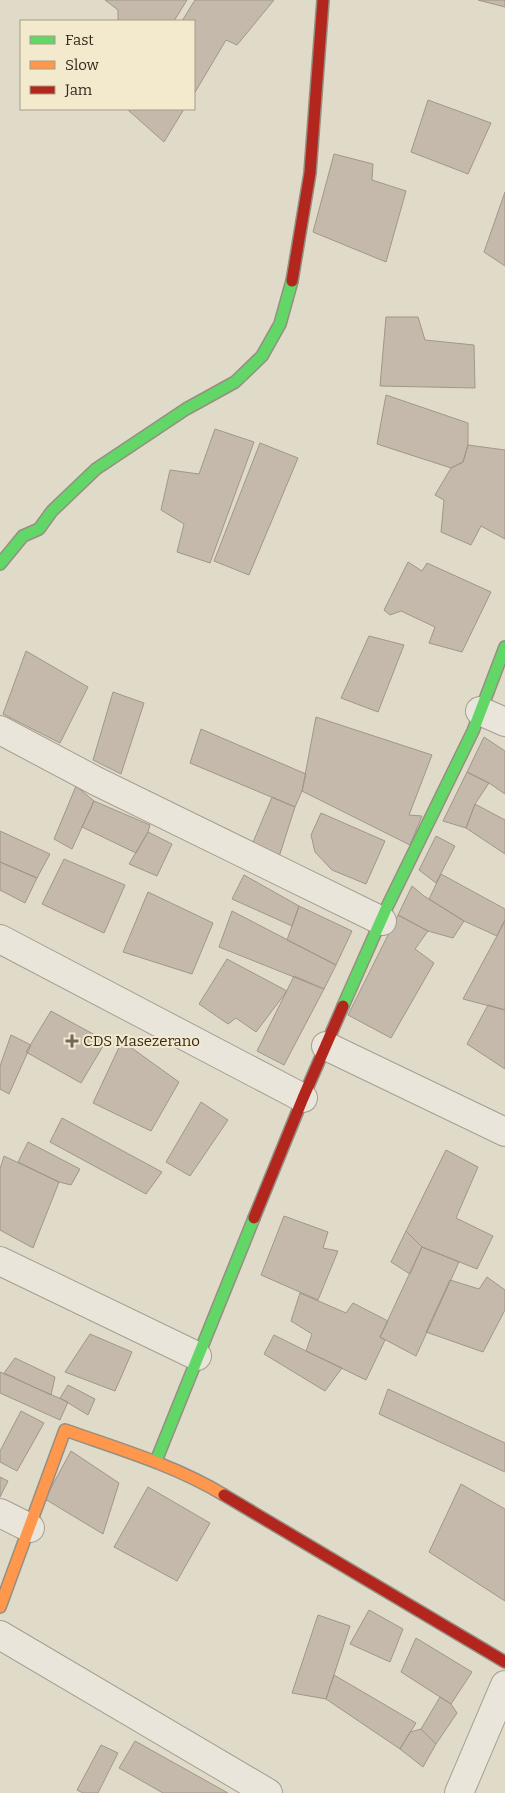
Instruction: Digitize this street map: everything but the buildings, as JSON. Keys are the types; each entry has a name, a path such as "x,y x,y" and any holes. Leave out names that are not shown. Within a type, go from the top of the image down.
{"street":[{"path":"0,564 23,536 39,529 52,511 96,470 186,408 235,382 262,356 280,324 291,288 310,173 323,0"},
{"path":"156,1461 303,1098 407,864 473,731 505,647"},
{"path":"480,711 505,722"},
{"path":"0,730 96,781 382,921"},
{"path":"0,939 303,1098"},
{"path":"326,1046 505,1132"},
{"path":"0,1261 197,1356"},
{"path":"0,1608 65,1430 156,1461 206,1484 505,1662"},
{"path":"0,1513 30,1528"},
{"path":"0,1635 268,1793"},
{"path":"459,1793 505,1685"}],"traffic: fast":[{"path":"0,564 23,536 39,529 52,511 96,469 186,409 235,382 262,356 280,324 292,281"},
{"path":"343,1006 386,909 473,731 505,647"},
{"path":"156,1461 254,1218"}],"traffic: slow":[{"path":"0,1607 65,1430 166,1466 224,1495"}],"traffic: jam":[{"path":"292,281 310,173 323,0"},
{"path":"254,1218 343,1006"},
{"path":"224,1495 505,1662"}],"place":[{"name":"CDS Masezerano","path":"72,1041"}]}
